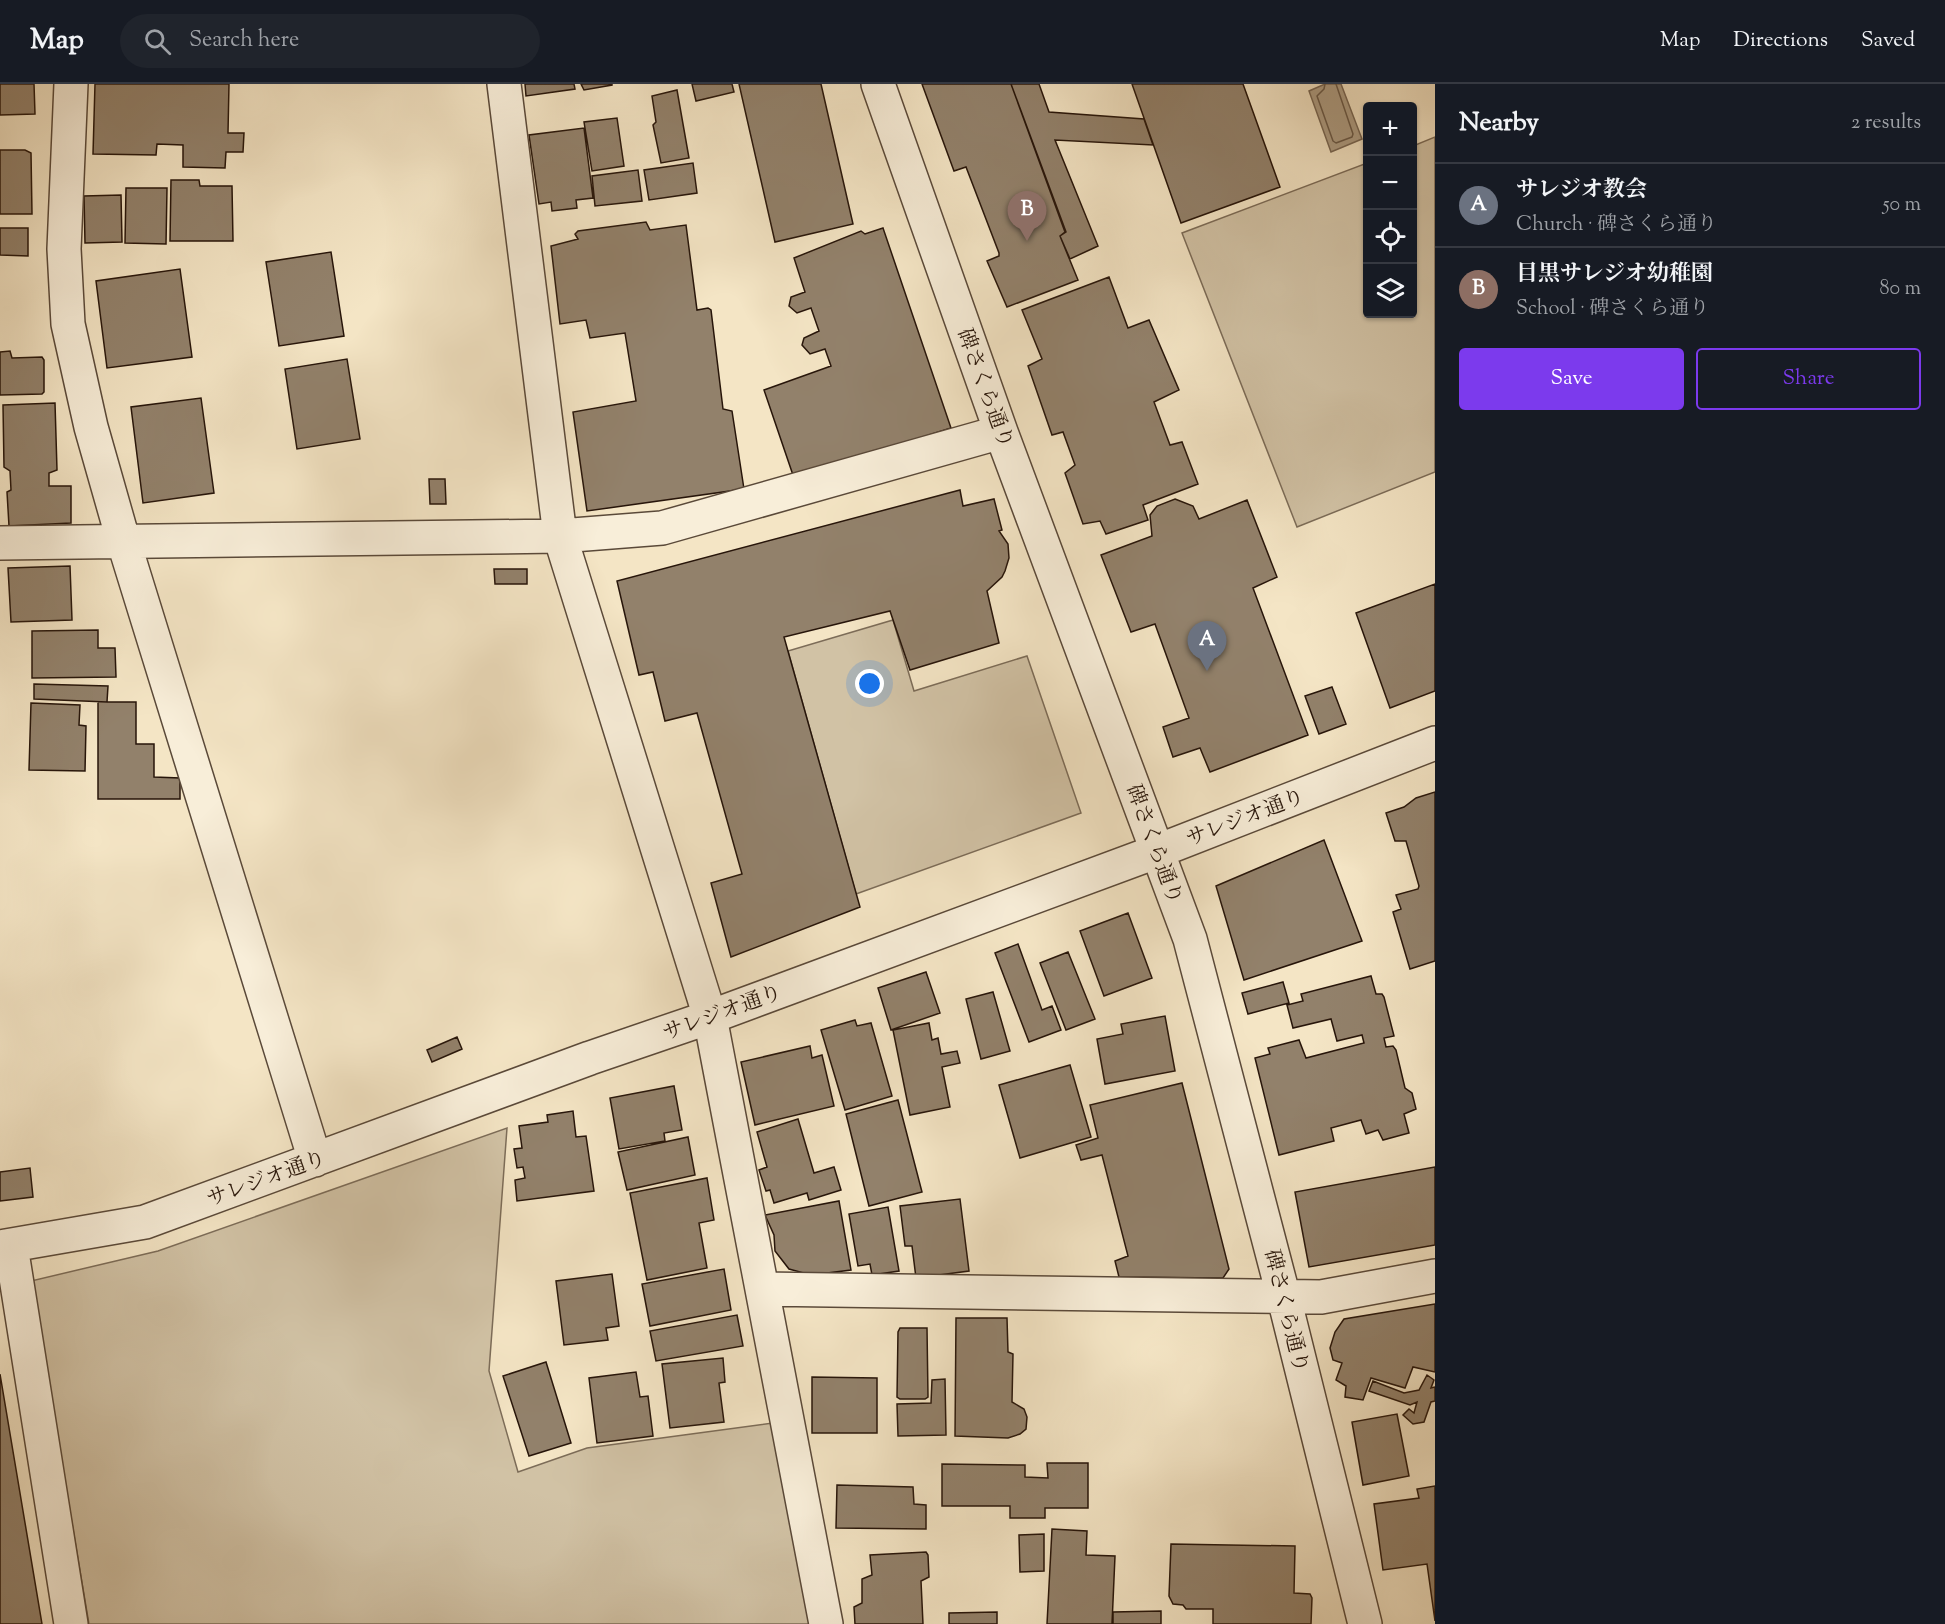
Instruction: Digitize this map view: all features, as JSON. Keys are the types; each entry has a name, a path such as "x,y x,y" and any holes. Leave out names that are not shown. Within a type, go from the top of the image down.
{"street":[{"path":"71,84 64,249 68,324 91,428 124,543 315,1160"},
{"path":"504,84 560,536 710,1017 826,1624"},
{"name":"碑さくら通り","path":"878,84 1001,432 1190,939 1284,1298 1365,1624"},
{"path":"0,543 560,536 662,528 1001,432"},
{"name":"サレジオ通り","path":"6,1246 145,1222 590,1058 710,1017 1158,851 1435,743"},
{"path":"6,1246 71,1624"},
{"path":"762,1289 1284,1298 1321,1297 1435,1276"}],"shaded area":[{"path":"1435,137 1435,472 1297,527 1182,233 1363,165 1363,318 1417,318 1417,144"},
{"path":"893,620 914,691 1027,656 1081,813 856,894 788,651"},
{"path":"507,1128 489,1371 518,1472 587,1448 780,1422 812,1624 89,1624 31,1281 158,1251"}],"water":[{"path":"1325,84 1341,84 1362,139 1331,152 1309,91"}],"building":[{"path":"0,84 34,84 35,114 0,115"},
{"path":"95,84 229,84 228,133 244,133 243,152 226,152 225,168 183,167 183,145 157,144 156,155 93,154"},
{"path":"525,84 574,84 575,89 526,96"},
{"path":"581,84 612,84 612,85 584,90"},
{"path":"692,84 732,84 734,92 696,101"},
{"path":"739,84 821,84 853,224 775,242"},
{"path":"922,84 1011,84 1065,232 1060,236 1078,280 1007,307 987,261 999,256 999,253 966,167 954,171"},
{"path":"1011,84 1039,84 1049,112 1144,119 1153,145 1055,140 1098,246 1070,259 1060,236 1066,232"},
{"path":"1132,84 1243,84 1280,187 1181,223"},
{"path":"677,90 689,158 661,163 653,125 656,122 652,96"},
{"path":"617,118 624,166 592,171 584,122"},
{"path":"584,128 593,198 576,200 577,208 552,211 551,202 539,204 529,135"},
{"path":"0,150 25,150 31,153 32,214 0,214"},
{"path":"693,163 697,193 649,200 644,170"},
{"path":"638,170 642,201 595,206 592,176"},
{"path":"171,180 199,180 200,186 232,186 233,241 170,241"},
{"path":"126,188 167,188 166,244 125,243"},
{"path":"121,195 122,242 85,243 84,196"},
{"path":"646,222 650,230 686,225 697,310 708,308 711,310 723,409 732,411 744,489 587,511 573,412 636,401 625,333 590,338 586,320 560,324 551,246 578,239 575,234 578,231"},
{"path":"0,228 28,228 28,256 0,255"},
{"path":"883,228 951,428 794,478 764,390 831,366 825,349 810,354 802,345 804,338 819,331 811,308 797,313 789,306 791,297 805,292 794,258 861,231 865,234"},
{"path":"331,252 344,336 279,346 266,262"},
{"path":"180,269 192,357 107,368 96,281"},
{"path":"1109,277 1128,328 1149,320 1179,390 1154,402 1170,445 1182,442 1198,484 1143,505 1148,520 1106,534 1100,521 1083,524 1065,473 1075,465 1063,432 1052,435 1028,366 1042,359 1022,310"},
{"path":"10,351 12,358 42,357 44,360 44,392 42,394 0,395 0,352"},
{"path":"347,359 360,439 297,449 285,369"},
{"path":"201,398 214,493 143,503 131,407"},
{"path":"55,403 57,470 49,473 49,486 71,486 71,523 9,526 7,492 11,490 10,471 4,467 3,405"},
{"path":"429,479 445,479 446,504 430,504"},
{"path":"960,490 963,506 994,499 1002,530 999,531 1008,544 1009,558 1005,571 987,591 999,643 910,670 890,611 784,637 860,907 731,957 711,883 742,874 697,713 665,721 653,672 639,675 617,581"},
{"path":"1175,499 1193,506 1199,519 1247,500 1277,577 1253,588 1308,735 1210,772 1200,748 1173,757 1163,727 1189,718 1155,624 1131,632 1101,555 1152,536 1150,515 1157,506"},
{"path":"70,566 72,620 11,622 8,568"},
{"path":"494,569 527,569 527,584 495,584"},
{"path":"1435,584 1435,691 1390,708 1356,613"},
{"path":"98,630 98,648 115,648 116,677 32,678 32,631"},
{"path":"34,684 108,686 107,702 34,699"},
{"path":"1332,687 1346,724 1319,734 1305,696"},
{"path":"98,702 136,702 136,744 154,744 154,777 180,778 180,799 98,799"},
{"path":"31,703 80,705 79,725 86,726 85,771 29,770"},
{"path":"1435,792 1435,961 1410,969 1393,912 1401,909 1396,895 1418,889 1419,886 1406,841 1395,841 1386,813 1404,807 1416,798"},
{"path":"1324,840 1362,941 1244,980 1216,886"},
{"path":"1128,913 1152,978 1104,996 1080,931"},
{"path":"1018,944 1042,1010 1052,1006 1061,1030 1029,1042 995,953"},
{"path":"1068,952 1095,1019 1066,1030 1040,963"},
{"path":"926,972 940,1013 891,1030 878,988"},
{"path":"1371,976 1376,994 1382,994 1384,997 1394,1036 1384,1038 1386,1047 1393,1046 1396,1050 1405,1088 1412,1093 1416,1109 1404,1114 1409,1133 1383,1140 1378,1130 1366,1134 1361,1120 1331,1128 1334,1141 1279,1155 1255,1058 1270,1054 1268,1048 1299,1040 1306,1058 1364,1043 1362,1035 1337,1041 1331,1019 1293,1028 1287,1005 1303,1001 1301,994"},
{"path":"1283,982 1289,1003 1248,1014 1242,993"},
{"path":"993,992 1010,1051 981,1059 966,999"},
{"path":"1165,1016 1175,1071 1105,1084 1097,1039 1123,1034 1121,1024"},
{"path":"855,1020 857,1026 871,1023 892,1096 845,1110 821,1030"},
{"path":"929,1023 932,1040 938,1038 941,1054 957,1051 960,1063 942,1067 950,1107 910,1115 893,1030"},
{"path":"457,1037 462,1049 432,1062 427,1050"},
{"path":"810,1046 812,1058 822,1055 834,1106 755,1125 741,1062"},
{"path":"1070,1065 1091,1137 1020,1158 999,1085"},
{"path":"1182,1083 1229,1269 1223,1278 1119,1277 1115,1261 1128,1256 1102,1155 1081,1160 1076,1145 1098,1138 1090,1105"},
{"path":"674,1086 682,1130 664,1133 665,1141 619,1149 610,1098"},
{"path":"898,1100 922,1192 869,1206 846,1114"},
{"path":"573,1111 576,1137 586,1136 594,1191 517,1201 515,1180 525,1178 523,1167 517,1168 514,1149 522,1148 519,1126 548,1122 547,1115"},
{"path":"798,1119 814,1173 834,1167 841,1190 809,1200 807,1193 774,1203 770,1190 766,1191 759,1170 767,1167 757,1132"},
{"path":"688,1137 695,1175 627,1190 618,1152"},
{"path":"1435,1167 1435,1245 1309,1267 1295,1192"},
{"path":"30,1168 33,1197 0,1201 0,1172"},
{"path":"707,1178 714,1220 699,1223 707,1268 647,1280 630,1193"},
{"path":"960,1199 969,1271 916,1278 912,1246 905,1246 900,1206"},
{"path":"839,1201 851,1270 811,1275 789,1269 775,1251 774,1235 765,1215"},
{"path":"888,1207 899,1271 872,1275 870,1264 858,1266 849,1214"},
{"path":"724,1269 731,1310 650,1326 642,1284"},
{"path":"612,1274 619,1326 606,1328 608,1340 564,1345 556,1281"},
{"path":"1435,1304 1435,1372 1413,1367 1405,1388 1371,1378 1363,1400 1345,1397 1346,1386 1336,1380 1342,1363 1333,1360 1330,1348 1335,1332 1344,1319"},
{"path":"737,1315 743,1346 656,1361 650,1331"},
{"path":"956,1318 1007,1318 1008,1352 1013,1354 1012,1402 1024,1409 1027,1417 1026,1429 1020,1434 1008,1438 955,1436"},
{"path":"900,1328 927,1328 928,1397 925,1399 897,1397 898,1332"},
{"path":"723,1358 725,1382 719,1383 724,1422 670,1428 662,1364"},
{"path":"546,1362 571,1443 529,1456 503,1376"},
{"path":"636,1372 640,1397 648,1396 653,1436 597,1443 589,1378"},
{"path":"0,1374 42,1624 0,1624"},
{"path":"1427,1375 1434,1380 1431,1388 1435,1387 1435,1401 1431,1402 1424,1422 1413,1424 1403,1415 1409,1409 1414,1413 1417,1402 1410,1405 1369,1391 1373,1381 1404,1393 1419,1390"},
{"path":"812,1377 877,1378 877,1433 812,1433"},
{"path":"945,1379 946,1435 898,1436 897,1404 931,1403 932,1380"},
{"path":"1397,1414 1409,1476 1363,1485 1352,1422"},
{"path":"1047,1463 1088,1463 1088,1508 1045,1508 1045,1518 1010,1518 1010,1506 942,1506 942,1464 1025,1465 1025,1477 1048,1478"},
{"path":"837,1485 913,1487 914,1504 926,1505 926,1529 836,1528"},
{"path":"1435,1486 1435,1621 1427,1564 1383,1570 1374,1504 1419,1498 1417,1489"},
{"path":"1052,1529 1087,1531 1086,1555 1115,1556 1112,1624 1047,1624"},
{"path":"1044,1534 1044,1571 1020,1572 1019,1535"},
{"path":"1171,1544 1295,1546 1294,1593 1310,1594 1312,1598 1311,1624 1213,1624 1213,1609 1186,1609 1183,1605 1173,1604 1169,1596"},
{"path":"926,1552 929,1577 921,1581 923,1624 855,1624 854,1607 862,1603 862,1579 872,1575 870,1555"},
{"path":"1161,1611 1161,1624 1113,1624 1113,1612"},
{"path":"997,1612 997,1624 949,1624 949,1613"}],"place":[{"name":"目黒サレジオ幼稚園","path":"1027,241"},
{"name":"サレジオ教会","path":"1207,671"}]}
